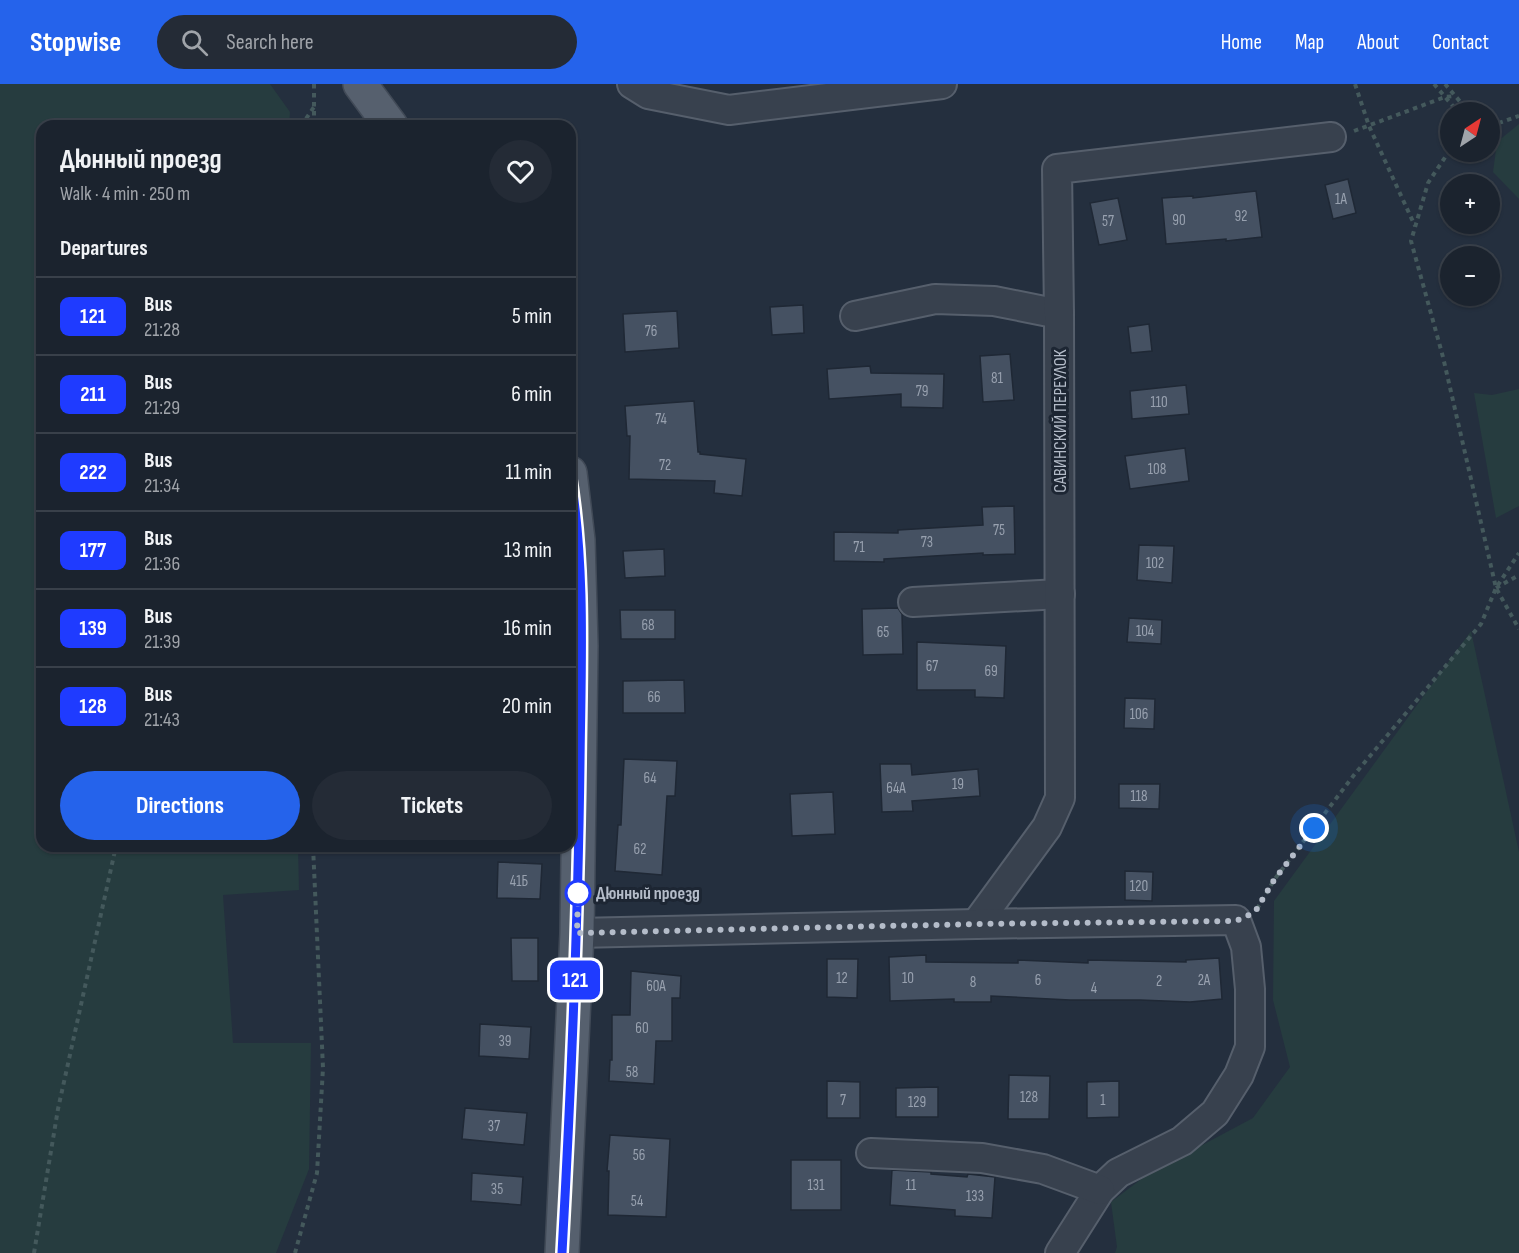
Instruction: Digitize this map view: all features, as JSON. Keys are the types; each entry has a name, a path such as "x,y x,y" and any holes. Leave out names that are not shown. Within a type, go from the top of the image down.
{"main road":[{"path":"360,84 387,120"},
{"path":"562,1253 577,933 578,540 576,523"}],"street":[{"path":"632,84 648,94 729,110 942,84"},
{"name":"САВИНСКИЙ ПЕРЕУЛОК","path":"976,924 1047,827 1060,798 1057,169 1331,137"},
{"path":"855,316 935,299 994,301 1059,314"},
{"path":"913,602 1060,594"},
{"path":"577,933 1236,921 1246,948 1250,989 1250,1047 1239,1075 1215,1113 1182,1141 1118,1173 1100,1190 1060,1253"},
{"path":"871,1153 982,1158 1043,1169 1100,1190"}],"path":[{"path":"314,84 314,120"},
{"path":"1355,84 1369,126 1416,226"},
{"path":"1434,84 1449,102"},
{"path":"1445,84 1460,102"},
{"path":"1331,137 1369,126 1445,97 1455,96"},
{"path":"305,120 314,106"},
{"path":"1500,123 1519,116"},
{"path":"1442,162 1428,183 1411,241 1443,357 1496,588 1519,629"},
{"path":"1236,921 1255,912 1274,880 1353,775 1481,624 1496,588 1519,553"},
{"path":"1496,588 1519,575"},
{"path":"33,1253 58,1109 115,852"},
{"path":"295,1253 317,1173 323,1068 313,852"}],"green space":[{"path":"0,84 270,84 290,112 289,120 36,120 36,852 298,852 299,890 223,895 233,1043 311,1043 309,1169 276,1253 0,1253"},
{"path":"1519,124 1519,199 1500,179 1500,174 1493,172 1494,162 1500,162 1500,140"},
{"path":"1519,389 1519,506 1496,518 1474,393 1492,395"},
{"path":"1471,631 1519,852 1519,1253 1115,1253 1117,1247 1111,1202 1148,1174 1253,1118 1290,1067 1273,1000 1274,901"}],"building":[{"path":"1348,179 1356,213 1333,219 1325,185"},
{"path":"1256,191 1262,237 1166,244 1162,198 1193,196 1193,198"},
{"path":"1118,198 1127,240 1099,245 1090,203"},
{"path":"803,305 804,333 772,335 770,307"},
{"path":"677,311 679,348 625,352 623,314"},
{"path":"1149,324 1152,351 1131,353 1128,327"},
{"path":"1010,354 1014,400 983,402 980,356"},
{"path":"870,366 871,373 944,374 943,408 901,407 901,394 829,399 827,369"},
{"path":"1186,385 1189,414 1132,419 1130,391"},
{"path":"694,401 698,452 746,459 742,496 714,493 715,481 629,479 630,436 627,436 625,406"},
{"path":"1185,448 1189,481 1130,489 1125,456"},
{"path":"1014,506 1015,554 983,555 983,553 884,559 884,562 834,561 834,532 898,533 898,530 983,525 982,507"},
{"path":"1139,545 1174,546 1172,583 1137,580"},
{"path":"664,549 665,576 625,578 623,551"},
{"path":"898,608 902,614 903,654 863,655 862,609"},
{"path":"620,610 675,610 675,639 621,639"},
{"path":"1129,618 1162,620 1161,644 1127,642"},
{"path":"917,642 1006,646 1004,698 975,697 975,690 917,690"},
{"path":"684,680 685,713 623,713 623,681"},
{"path":"1125,698 1155,699 1154,729 1124,728"},
{"path":"624,759 677,761 675,796 667,796 662,875 615,871 618,825 621,825"},
{"path":"880,764 911,764 912,775 978,769 980,796 912,801 913,811 882,812"},
{"path":"1119,784 1160,784 1159,809 1119,808"},
{"path":"833,792 835,834 792,836 790,794"},
{"path":"498,862 542,864 540,899 497,898"},
{"path":"1125,871 1153,872 1152,901 1125,900"},
{"path":"511,938 538,938 538,981 512,981"},
{"path":"926,955 926,962 1018,963 1018,960 1088,963 1088,960 1186,962 1186,960 1219,958 1222,999 1190,1002 991,996 991,1002 954,1002 954,999 890,1001 889,957"},
{"path":"827,959 858,959 857,998 827,997"},
{"path":"631,971 681,976 680,998 672,998 672,1041 656,1041 654,1084 609,1081 610,1060 612,1060 612,1015 630,1015"},
{"path":"480,1024 531,1027 529,1059 479,1056"},
{"path":"1009,1075 1050,1076 1049,1119 1008,1119"},
{"path":"827,1081 860,1082 860,1118 827,1118"},
{"path":"1119,1081 1119,1117 1087,1118 1087,1082"},
{"path":"938,1087 938,1117 896,1117 896,1088"},
{"path":"465,1108 527,1113 524,1145 462,1139"},
{"path":"610,1135 670,1139 666,1217 608,1215 609,1171 607,1171"},
{"path":"791,1160 841,1160 841,1210 791,1210"},
{"path":"892,1170 967,1177 968,1174 995,1177 992,1218 955,1216 955,1210 890,1205"},
{"path":"472,1173 523,1177 521,1205 471,1201"}],"bus line":[{"name":"121","path":"562,1253 577,933 581,646 576,515"}],"place":[{"name":"Дюнный проезд","path":"578,893"}],"route":[{"path":"578,893 577,933 1236,921 1255,912 1274,880 1314,828"}]}
